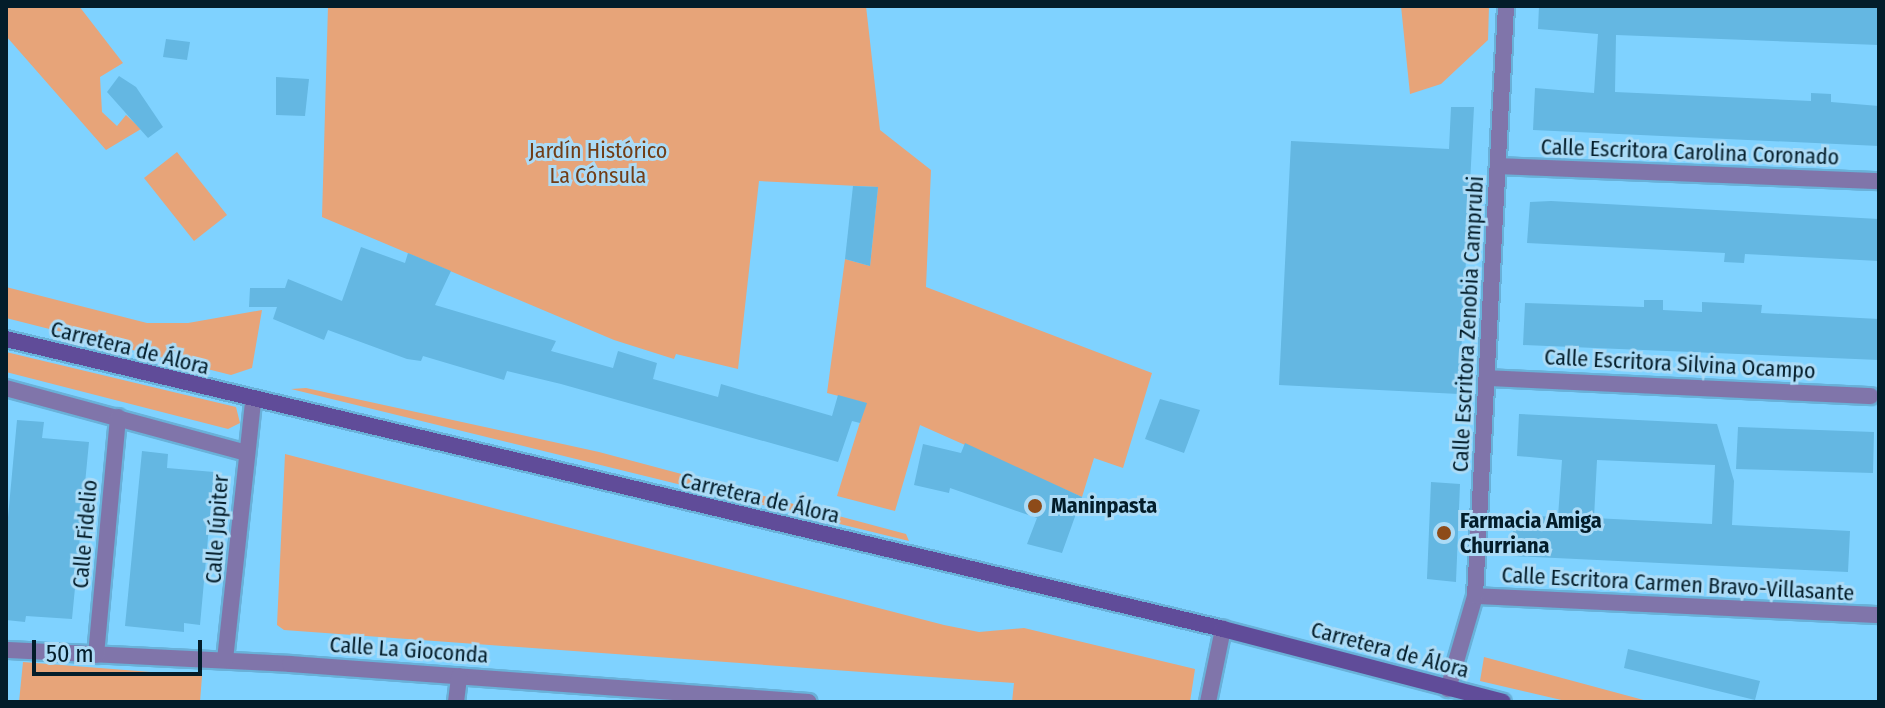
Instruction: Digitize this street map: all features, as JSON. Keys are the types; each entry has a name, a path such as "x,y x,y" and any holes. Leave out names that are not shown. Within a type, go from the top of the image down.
{"main road":[{"name":"Carretera de Álora","path":"6,339 253,402 1223,629 1503,702"}],"street":[{"name":"Calle Escritora Zenobia Camprubi","path":"1448,689 1475,596 1506,6"},
{"name":"Calle Escritora Carolina Coronado","path":"1498,166 1879,181"},
{"name":"Calle Escritora Silvina Ocampo","path":"1487,378 1871,396"},
{"path":"6,388 244,452"},
{"name":"Calle Júpiter","path":"225,660 244,452 253,402"},
{"name":"Calle Fidelio","path":"96,655 118,417"},
{"name":"Calle Escritora Carmen Bravo-Villasante","path":"1475,596 1879,615"},
{"path":"1208,702 1223,629"},
{"name":"Calle La Gioconda","path":"6,650 225,660 459,676 700,698 809,702"},
{"path":"456,702 459,676"}],"green space":[{"path":"6,6 79,6 123,63 100,77 102,112 117,126 126,115 141,129 106,150 6,36"},
{"name":"Jardín Histórico La Cónsula","path":"328,6 866,6 880,130 931,170 926,287 1152,373 1123,468 1094,458 1082,497 920,425 895,511 837,496 866,403 827,393 845,259 870,266 878,187 759,181 738,369 676,354 674,359 614,340 322,217"},
{"path":"1401,6 1489,6 1488,40 1441,84 1410,94"},
{"path":"177,152 227,215 194,241 144,178"},
{"path":"6,287 147,323 188,323 262,310 252,368 231,375 6,318"},
{"path":"6,352 236,407 240,423 228,429 6,372"},
{"path":"306,388 599,452 906,534 909,541 291,389"},
{"path":"285,454 944,625 979,632 1024,628 1195,669 1190,702 1012,702 1014,683 284,630 277,625"},
{"path":"1484,657 1651,702 1570,702 1480,681"},
{"path":"23,662 202,676 200,702 19,702"}],"building":[{"path":"1539,6 1879,6 1879,45 1616,35 1615,92 1811,101 1811,93 1831,94 1831,102 1879,106 1879,146 1533,130 1535,88 1594,93 1598,34 1538,29"},
{"path":"166,39 190,42 187,60 163,57"},
{"path":"119,76 136,87 163,127 148,138 107,92"},
{"path":"276,77 309,79 305,116 276,115"},
{"path":"1451,107 1474,107 1459,394 1279,385 1291,141 1449,149"},
{"path":"853,186 878,187 870,266 845,259"},
{"path":"1530,202 1879,219 1879,261 1745,254 1744,263 1724,262 1725,253 1527,243"},
{"path":"361,247 405,263 408,253 451,271 435,305 556,341 551,351 613,368 618,351 657,363 653,379 718,397 721,384 832,416 838,395 867,403 860,423 852,421 838,462 507,371 504,380 423,356 421,361 407,359 328,330 324,340 273,319 277,307 249,307 250,288 285,288 288,279 342,301"},
{"path":"1644,300 1663,300 1663,310 1702,312 1702,302 1762,305 1761,313 1879,319 1879,360 1523,345 1525,303 1644,307"},
{"path":"1160,399 1200,410 1184,453 1145,439"},
{"path":"1519,414 1717,424 1734,481 1732,525 1850,531 1848,572 1512,556 1514,515 1558,517 1562,460 1517,456","holes":["1597,460 1715,465 1712,524 1594,518"]},
{"path":"17,420 44,422 42,438 89,442 72,619 26,616 25,622 6,620 6,539"},
{"path":"1738,427 1874,432 1873,473 1736,469"},
{"path":"965,443 1082,497 1062,553 1027,544 1037,518 950,488 949,493 914,485 923,444 961,453"},
{"path":"142,451 168,454 167,468 214,472 200,625 184,623 184,632 125,626"},
{"path":"1431,482 1460,484 1456,582 1427,579"},
{"path":"1628,649 1760,681 1755,700 1624,668"}],"place":[{"name":"Maninpasta","path":"1035,506"},
{"name":"Farmacia Amiga Churriana","path":"1444,533"}]}
